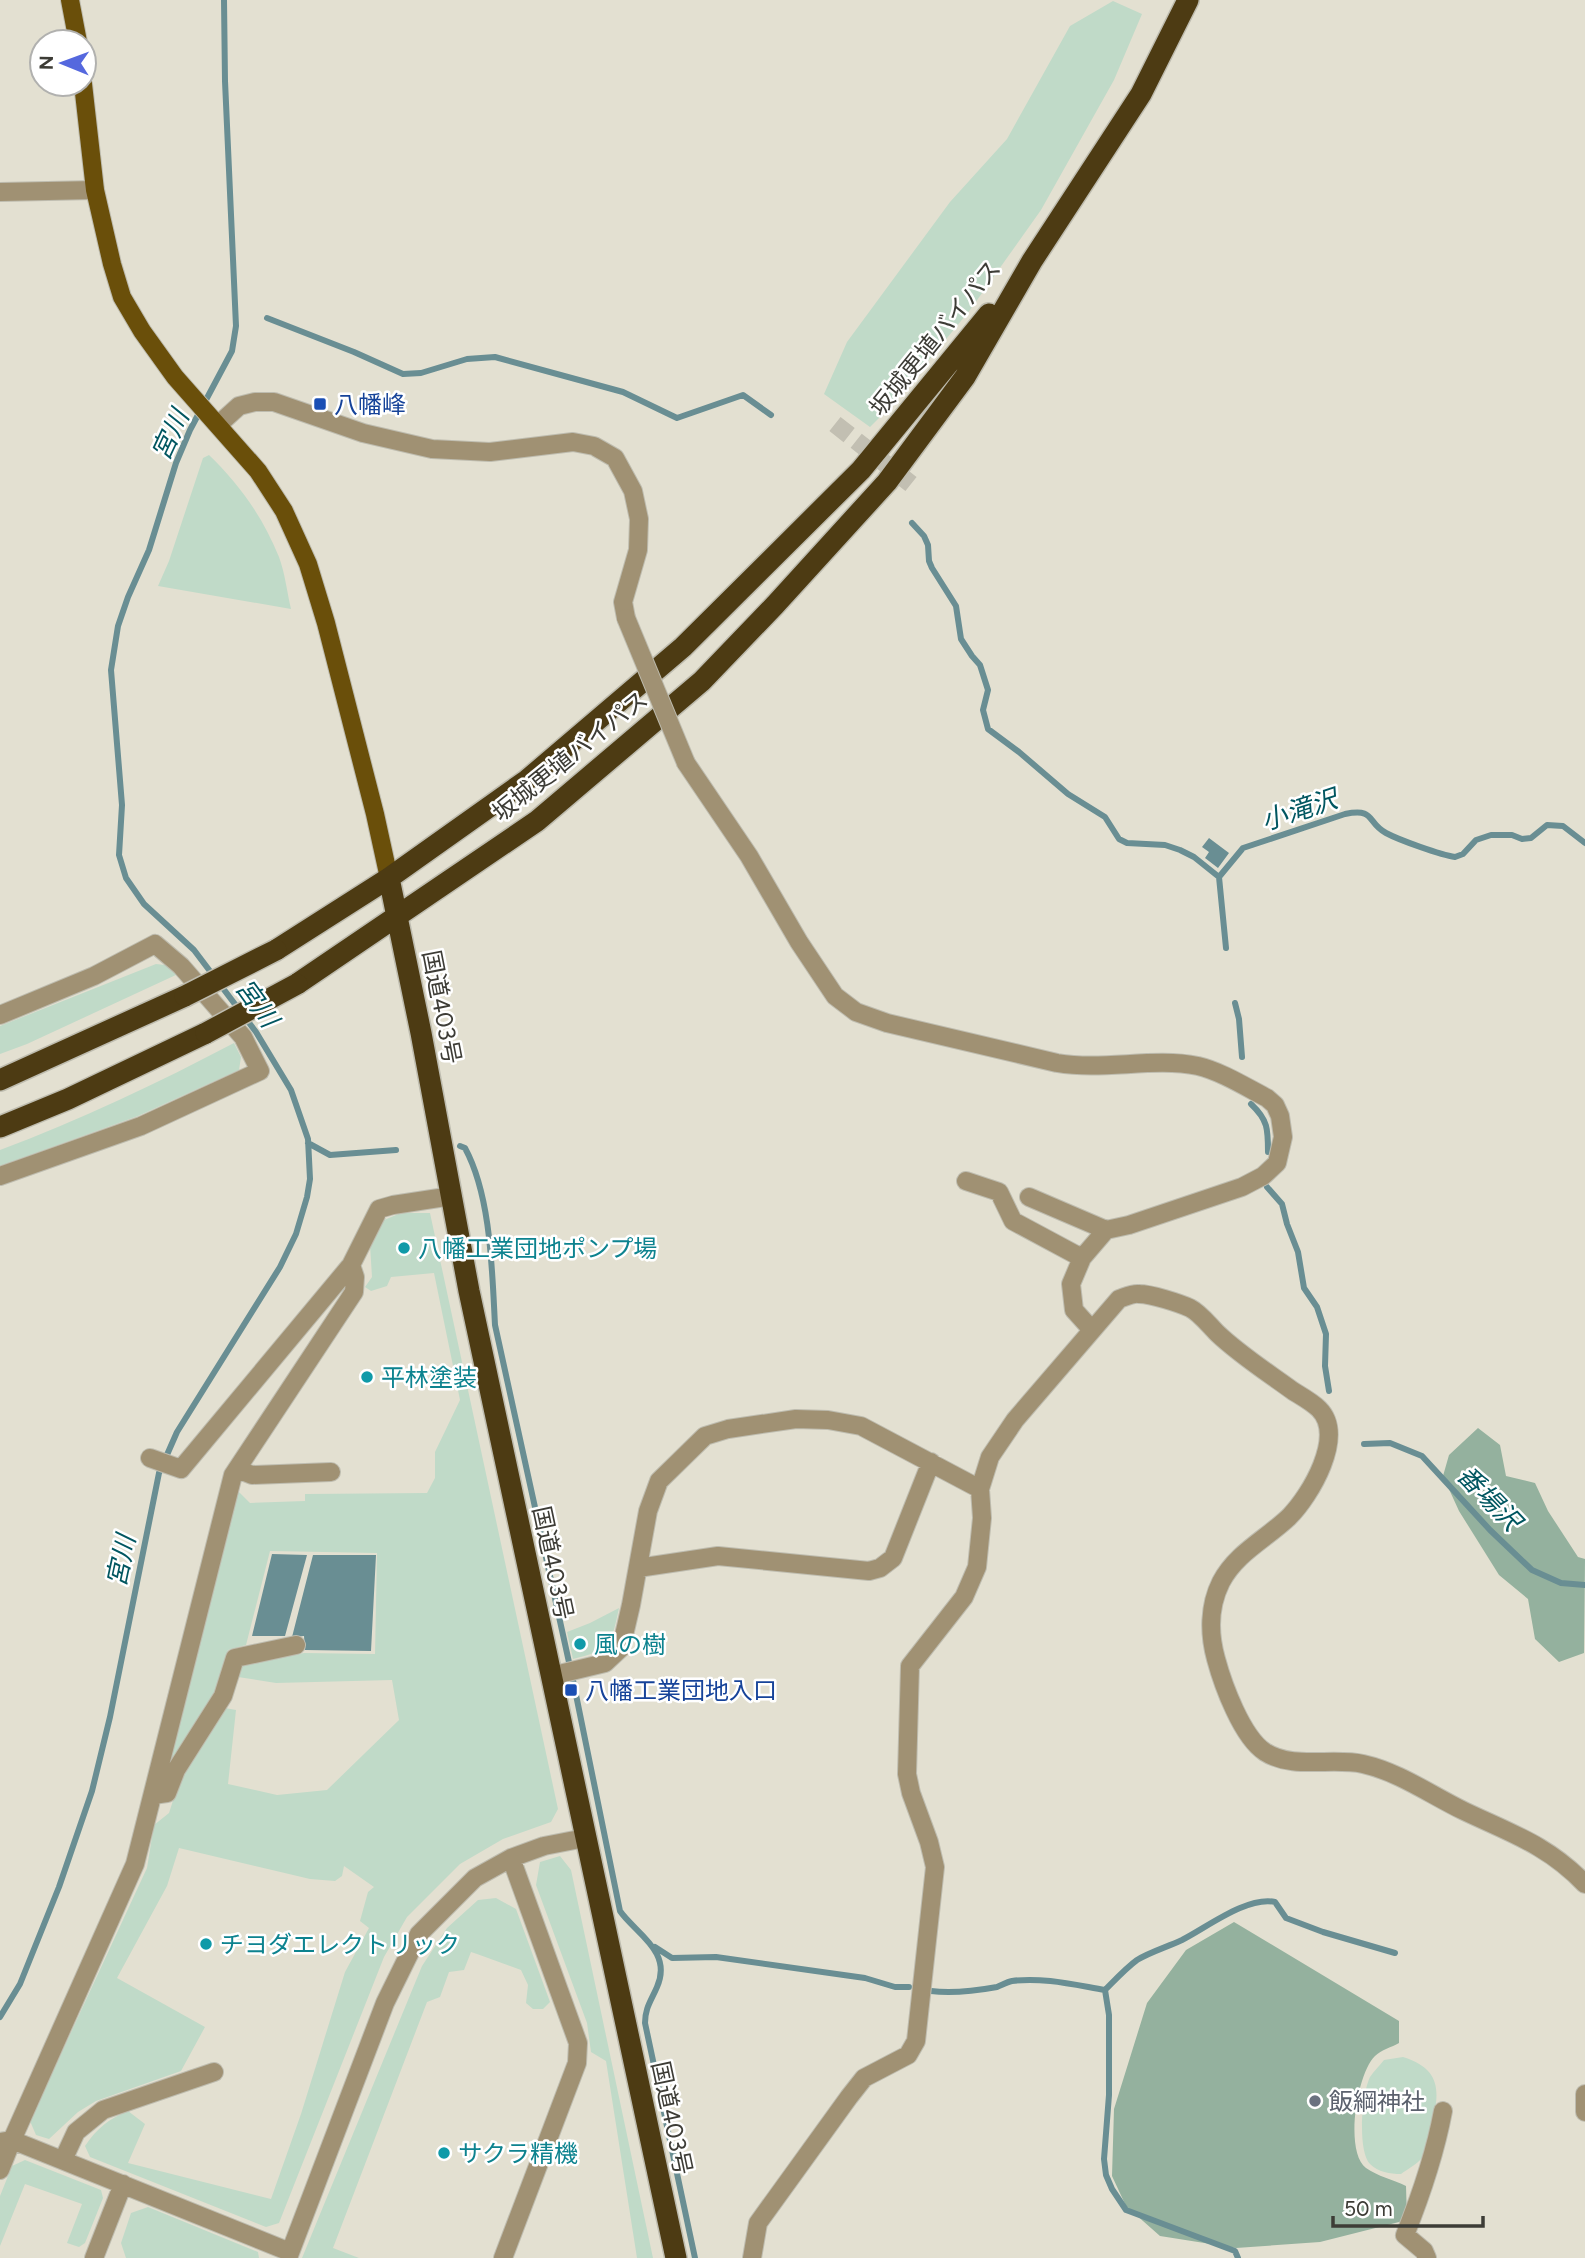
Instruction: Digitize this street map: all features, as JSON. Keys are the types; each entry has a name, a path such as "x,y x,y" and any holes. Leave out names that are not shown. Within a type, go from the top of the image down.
{"highway":[{"name":"坂城更埴バイパス","path":"0,1126 68,1099 206,1033 297,984 537,821 702,681 887,482 965,377 1032,261 1141,94 1188,0"},
{"name":"坂城更埴バイパス","path":"0,1080 185,996 276,950 389,877 527,780 683,648 862,470 1032,261"},
{"name":"国道403号","path":"389,877 469,1291 564,1673 585,1838 676,2258"}],"main road":[{"path":"70,0 75,28"},
{"path":"85,98 95,190 122,297 142,331 175,377 258,471 284,511 308,564 326,622 389,877"}],"street":[{"path":"0,192 95,190"},
{"path":"215,421 239,405 255,401 274,402 363,433 432,449 490,452 573,442 594,446 615,458 633,491 639,519 638,550 623,602 626,618 686,763 749,856 799,942 835,996 856,1012 887,1023 1057,1063 1081,1067 1174,1063 1200,1066 1267,1097 1280,1116 1283,1137 1277,1163 1263,1177 1242,1187 1129,1225 1106,1230 1029,1197"},
{"path":"0,1015 94,975 155,944 181,966 243,1037 260,1071 141,1125 0,1176"},
{"path":"966,1181 999,1192 1013,1221 1082,1258"},
{"path":"150,1458 181,1469 351,1265 379,1209 452,1196"},
{"path":"1092,1330 1074,1310 1071,1284 1082,1258 1106,1230"},
{"path":"0,2170 6,2141 135,1864 233,1475 354,1292 355,1277 351,1265"},
{"path":"752,2258 758,2223 849,2097 864,2078 908,2055 916,2041 935,1867 907,1774 910,1667 964,1597 977,1567 982,1518 980,1489 990,1457 1015,1420 1119,1299 1138,1293 1192,1309 1230,1345 1321,1410 1328,1428 1326,1459 1310,1488 1290,1516 1240,1556 1221,1580 1212,1604 1212,1633 1216,1658 1239,1717 1253,1740 1262,1750 1279,1759 1362,1763 1390,1772 1464,1811 1528,1839 1567,1865 1585,1884"},
{"path":"564,1673 605,1663 621,1648 648,1511 659,1481 705,1436 728,1429 796,1419 828,1420 860,1426 980,1489"},
{"path":"638,1568 718,1556 869,1571 880,1568 893,1558 931,1462"},
{"path":"237,1468 252,1475 331,1472"},
{"path":"153,1795 167,1793 176,1770 223,1696 235,1658 296,1645"},
{"path":"6,2141 123,2184 289,2255 385,2003 419,1934 475,1878 511,1858 544,1846 585,1838"},
{"path":"503,2258 578,2063 578,2043 511,1858"},
{"path":"63,2160 76,2132 103,2110 214,2072"},
{"path":"1585,2094 1585,2112"},
{"path":"1427,2258 1424,2251 1405,2235 1418,2204 1443,2111"},
{"path":"94,2258 123,2184"}],"green space":[{"path":"1113,1 1142,14 1114,80 1041,210 970,310 891,406 870,427 824,394 847,342 950,202 1007,139 1070,26"},
{"path":"209,455 240,489 266,528 281,563 291,609 158,586 203,458"},
{"path":"156,964 165,965 178,974 0,1054 0,1026"},
{"path":"234,1043 241,1057 239,1070 138,1116 0,1166 0,1150 119,1100"},
{"path":"401,1213 430,1213 558,1809 551,1822 503,1839 460,1864 407,1917 384,1957 279,2223 266,2227 90,2157 85,2146 104,2125 128,2111 145,2124 128,2163 271,2199 301,2114 345,1972 369,1928 360,1921 368,1892 374,1887 344,1866 342,1876 335,1881 310,1879 179,1848 167,1886 117,1978 205,2027 181,2071 96,2101 78,2112 49,2139 36,2135 30,2121 147,1868 154,1825 169,1813 180,1779 225,1708 236,1710 228,1784 277,1795 327,1790 399,1720 392,1680 276,1683 238,1677 241,1665 304,1653 375,1654 377,1553 270,1551 246,1645 228,1650 214,1694 175,1759 167,1767 238,1491 250,1503 305,1501 305,1494 427,1493 435,1478 435,1452 460,1400 434,1273 391,1277 387,1286 371,1291 365,1287 372,1277 370,1245 384,1220"},
{"path":"1478,1428 1500,1445 1506,1476 1535,1483 1548,1511 1578,1557 1585,1559 1584,1653 1559,1662 1535,1639 1528,1599 1499,1575 1459,1511 1443,1476 1449,1455"},
{"path":"619,1608 614,1631 607,1644 595,1653 573,1659 567,1632"},
{"path":"560,1856 571,1870 653,2258 637,2258 606,2061 591,2052 587,2023 536,1885 540,1862"},
{"path":"496,1898 516,1909 550,2002 543,2009 533,2009 526,2003 528,1985 521,1970 471,1952 464,1970 449,1972 440,1997 427,2002 333,2248 359,2258 302,2258 422,1966 447,1928 478,1900"},
{"path":"1234,1922 1399,2021 1399,2043 1375,2056 1363,2078 1358,2094 1354,2130 1359,2159 1366,2168 1406,2186 1407,2220 1320,2242 1236,2248 1160,2236 1126,2206 1112,2176 1114,2109 1147,2003 1186,1950"},
{"path":"1403,2057 1426,2069 1436,2086 1436,2096 1425,2155 1401,2174 1397,2174 1380,2171 1370,2164 1363,2147 1362,2121 1370,2077 1384,2060"},
{"path":"25,2160 101,2190 103,2198 85,2243 79,2247 67,2243 82,2204 25,2184 0,2246 0,2196 12,2166"},
{"path":"148,2207 258,2252 259,2258 126,2258 121,2243 131,2213"}],"water":[{"path":"1209,838 1229,853 1218,868 1205,858 1209,852 1202,847"},
{"path":"272,1554 307,1555 285,1636 252,1636"},
{"path":"313,1555 376,1555 371,1651 305,1650 304,1636 292,1637"}],"waterway":[{"name":"宮川","path":"0,2017 20,1984 59,1887 92,1791 110,1717 159,1473 177,1432 280,1267 296,1234 310,1179 308,1139 291,1090 256,1032 194,950 144,904 126,878 119,855 122,805 111,670 118,626 149,550 176,463 190,430 232,351 236,326 224,0"},
{"path":"267,318 403,374 421,373 467,359 495,357 623,392 677,418 743,395 771,415"},
{"path":"912,523 924,536 932,568 956,606 961,639 980,665 988,690 983,710 988,729 1068,794 1105,817 1119,839 1127,843 1165,845 1180,850 1194,857 1219,877"},
{"name":"小滝沢","path":"1219,877 1243,848 1355,813 1366,814 1380,829 1392,836 1455,857 1463,854 1476,840 1491,835 1531,838 1547,825 1563,826 1585,843"},
{"name":"番場沢","path":"1219,877 1226,948"},
{"name":"番場沢","path":"1235,1003 1242,1057"},
{"name":"番場沢","path":"1251,1104 1266,1125 1268,1152"},
{"path":"308,1143 330,1155 396,1150"},
{"path":"460,1146 465,1148 474,1167 485,1211 495,1325 574,1685 620,1911 650,1944 660,1963 661,1974 647,2009 645,2023 695,2258"},
{"name":"番場沢","path":"1267,1187 1282,1204 1298,1252 1304,1288 1317,1307 1326,1334 1325,1366 1329,1391"},
{"name":"番場沢","path":"1364,1444 1390,1443 1422,1456 1490,1530 1532,1570 1561,1583 1585,1585"},
{"path":"1105,1990 1142,1957 1182,1940 1240,1908 1264,1901 1275,1902 1286,1918 1395,1953"},
{"path":"655,1947 672,1958 716,1957 865,1978 895,1987 909,1987"},
{"path":"931,1991 972,1991 1024,1980 1059,1982 1105,1990 1109,2015 1109,2095 1104,2159 1106,2175 1112,2189 1126,2210 1235,2251 1238,2258"}],"tunnel":[{"path":"835,424 911,484"}],"place":[{"name":"八幡峰","path":"320,404"},
{"name":"八幡工業団地ポンプ場","path":"404,1248"},
{"name":"平林塗装","path":"367,1377"},
{"name":"風の樹","path":"580,1644"},
{"name":"八幡工業団地入口","path":"571,1690"},
{"name":"チヨダエレクトリック","path":"206,1944"},
{"name":"飯綱神社","path":"1315,2101"},
{"name":"サクラ精機","path":"444,2153"}]}
